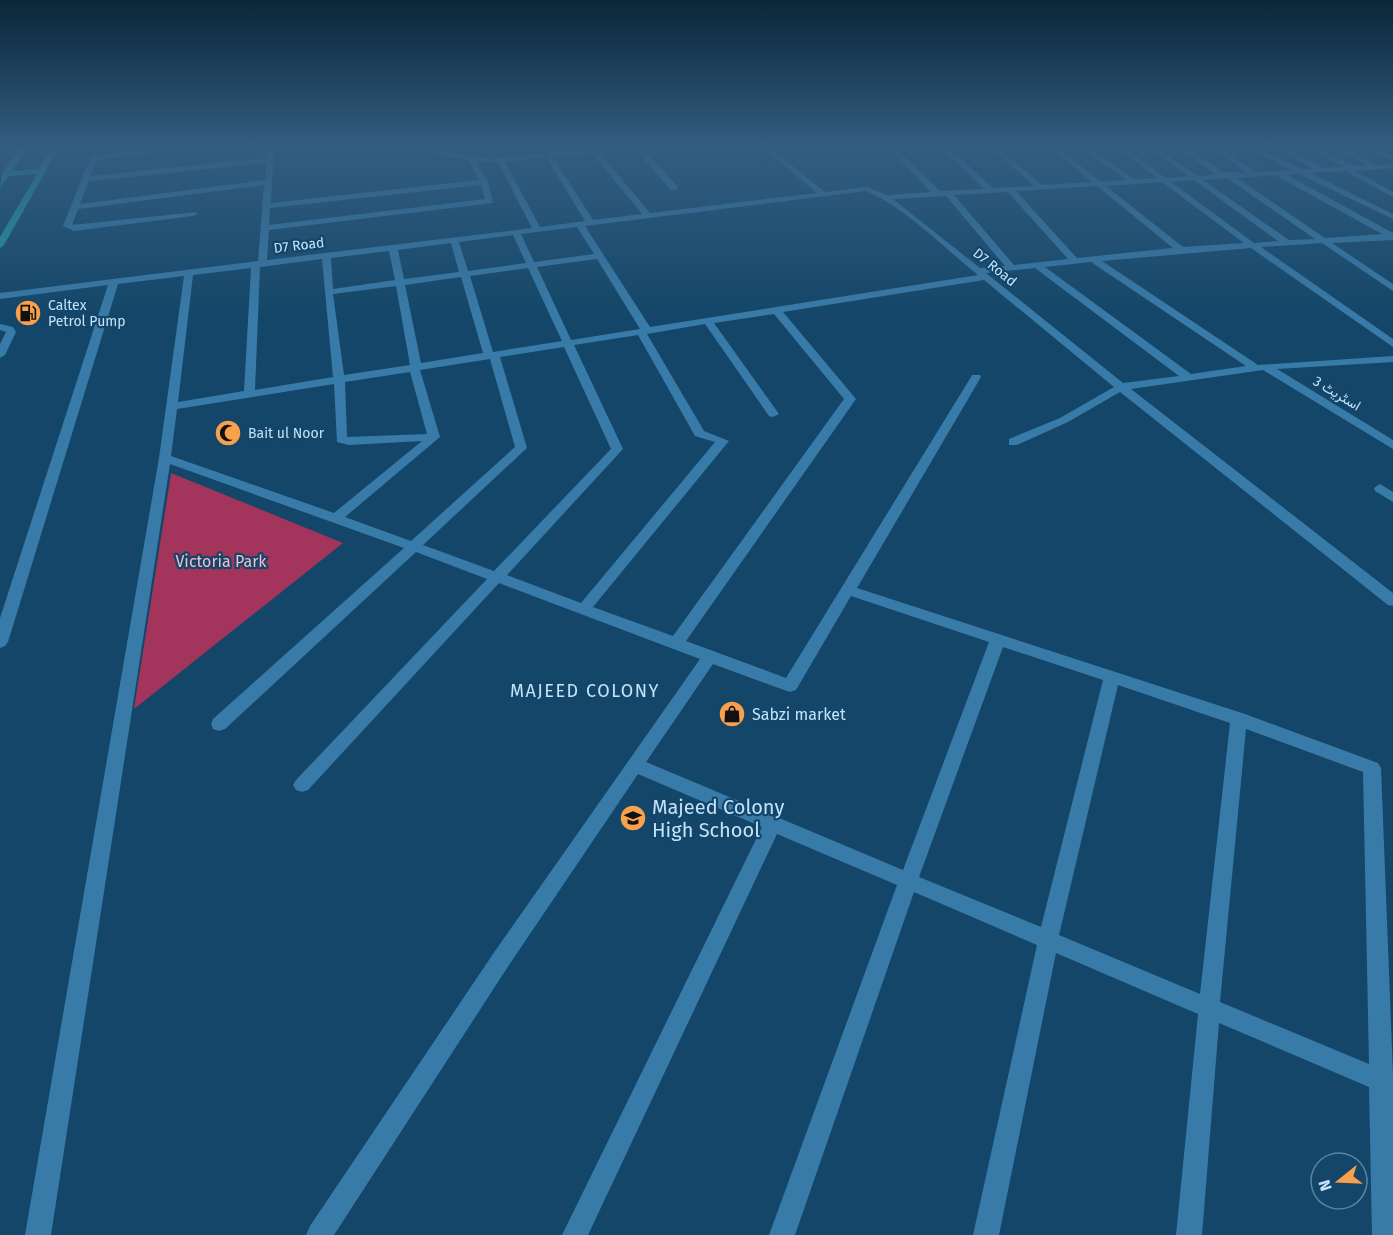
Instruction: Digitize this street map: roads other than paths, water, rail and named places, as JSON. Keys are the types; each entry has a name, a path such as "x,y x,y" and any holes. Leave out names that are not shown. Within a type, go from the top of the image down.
{"main road":[{"path":"0,245 23,204"}],"street":[{"path":"75,204 67,226 69,227 193,214"},
{"path":"74,207 100,204"},
{"path":"249,394 259,264 267,206 288,204"},
{"path":"265,228 468,204"},
{"path":"523,204 537,229"},
{"path":"578,204 590,222"},
{"path":"638,204 647,215"},
{"name":"D7 Road","path":"0,296 742,204"},
{"name":"D7 Road","path":"894,204 1120,387 1393,601"},
{"path":"957,204 1012,268"},
{"path":"1023,204 1075,261"},
{"path":"1125,204 1181,250"},
{"path":"1195,204 1393,344"},
{"path":"1230,204 1287,243"},
{"path":"1267,204 1393,288"},
{"path":"1334,204 1393,236"},
{"path":"1366,204 1393,217"},
{"path":"579,224 644,331 699,433 723,441 584,610"},
{"path":"302,785 617,449 516,232"},
{"path":"172,406 776,310 1012,268 1181,250 1393,236"},
{"path":"219,724 521,448 454,239"},
{"path":"393,247 415,367 434,437"},
{"path":"326,256 339,379 341,439 343,441 434,437"},
{"path":"328,291 599,256"},
{"name":"اسٹریٹ 3","path":"1093,259 1261,368 1393,445"},
{"path":"1037,265 1189,378"},
{"path":"38,1235 165,458 189,273"},
{"path":"0,642 114,282"},
{"path":"675,645 850,399 776,310"},
{"path":"708,321 773,414"},
{"path":"0,327 9,329 11,332 0,356"},
{"path":"1013,442 1064,420 1120,387 1261,368 1393,359"},
{"path":"165,458 413,546 790,686 976,377"},
{"path":"336,518 434,437"},
{"path":"1380,489 1393,498"},
{"path":"848,590 1239,719 1372,768 1387,1084 1385,1235"},
{"path":"782,1235 908,881 998,639"},
{"path":"319,1235 501,958 709,657"},
{"path":"986,1235 1048,940 1112,678"},
{"path":"1189,1235 1209,1008 1239,719"},
{"path":"634,765 1387,1084"},
{"path":"575,1235 773,824"}],"place":[{"name":"Caltex Petrol Pump","path":"28,313"},
{"name":"Bait ul Noor","path":"228,433"},
{"name":"Sabzi market","path":"732,714"},
{"name":"Majeed Colony High School","path":"633,818"}],"district":[{"name":"MAJEED COLONY","path":"585,691"}],"park label":[{"name":"Victoria Park","path":"221,561"}]}
